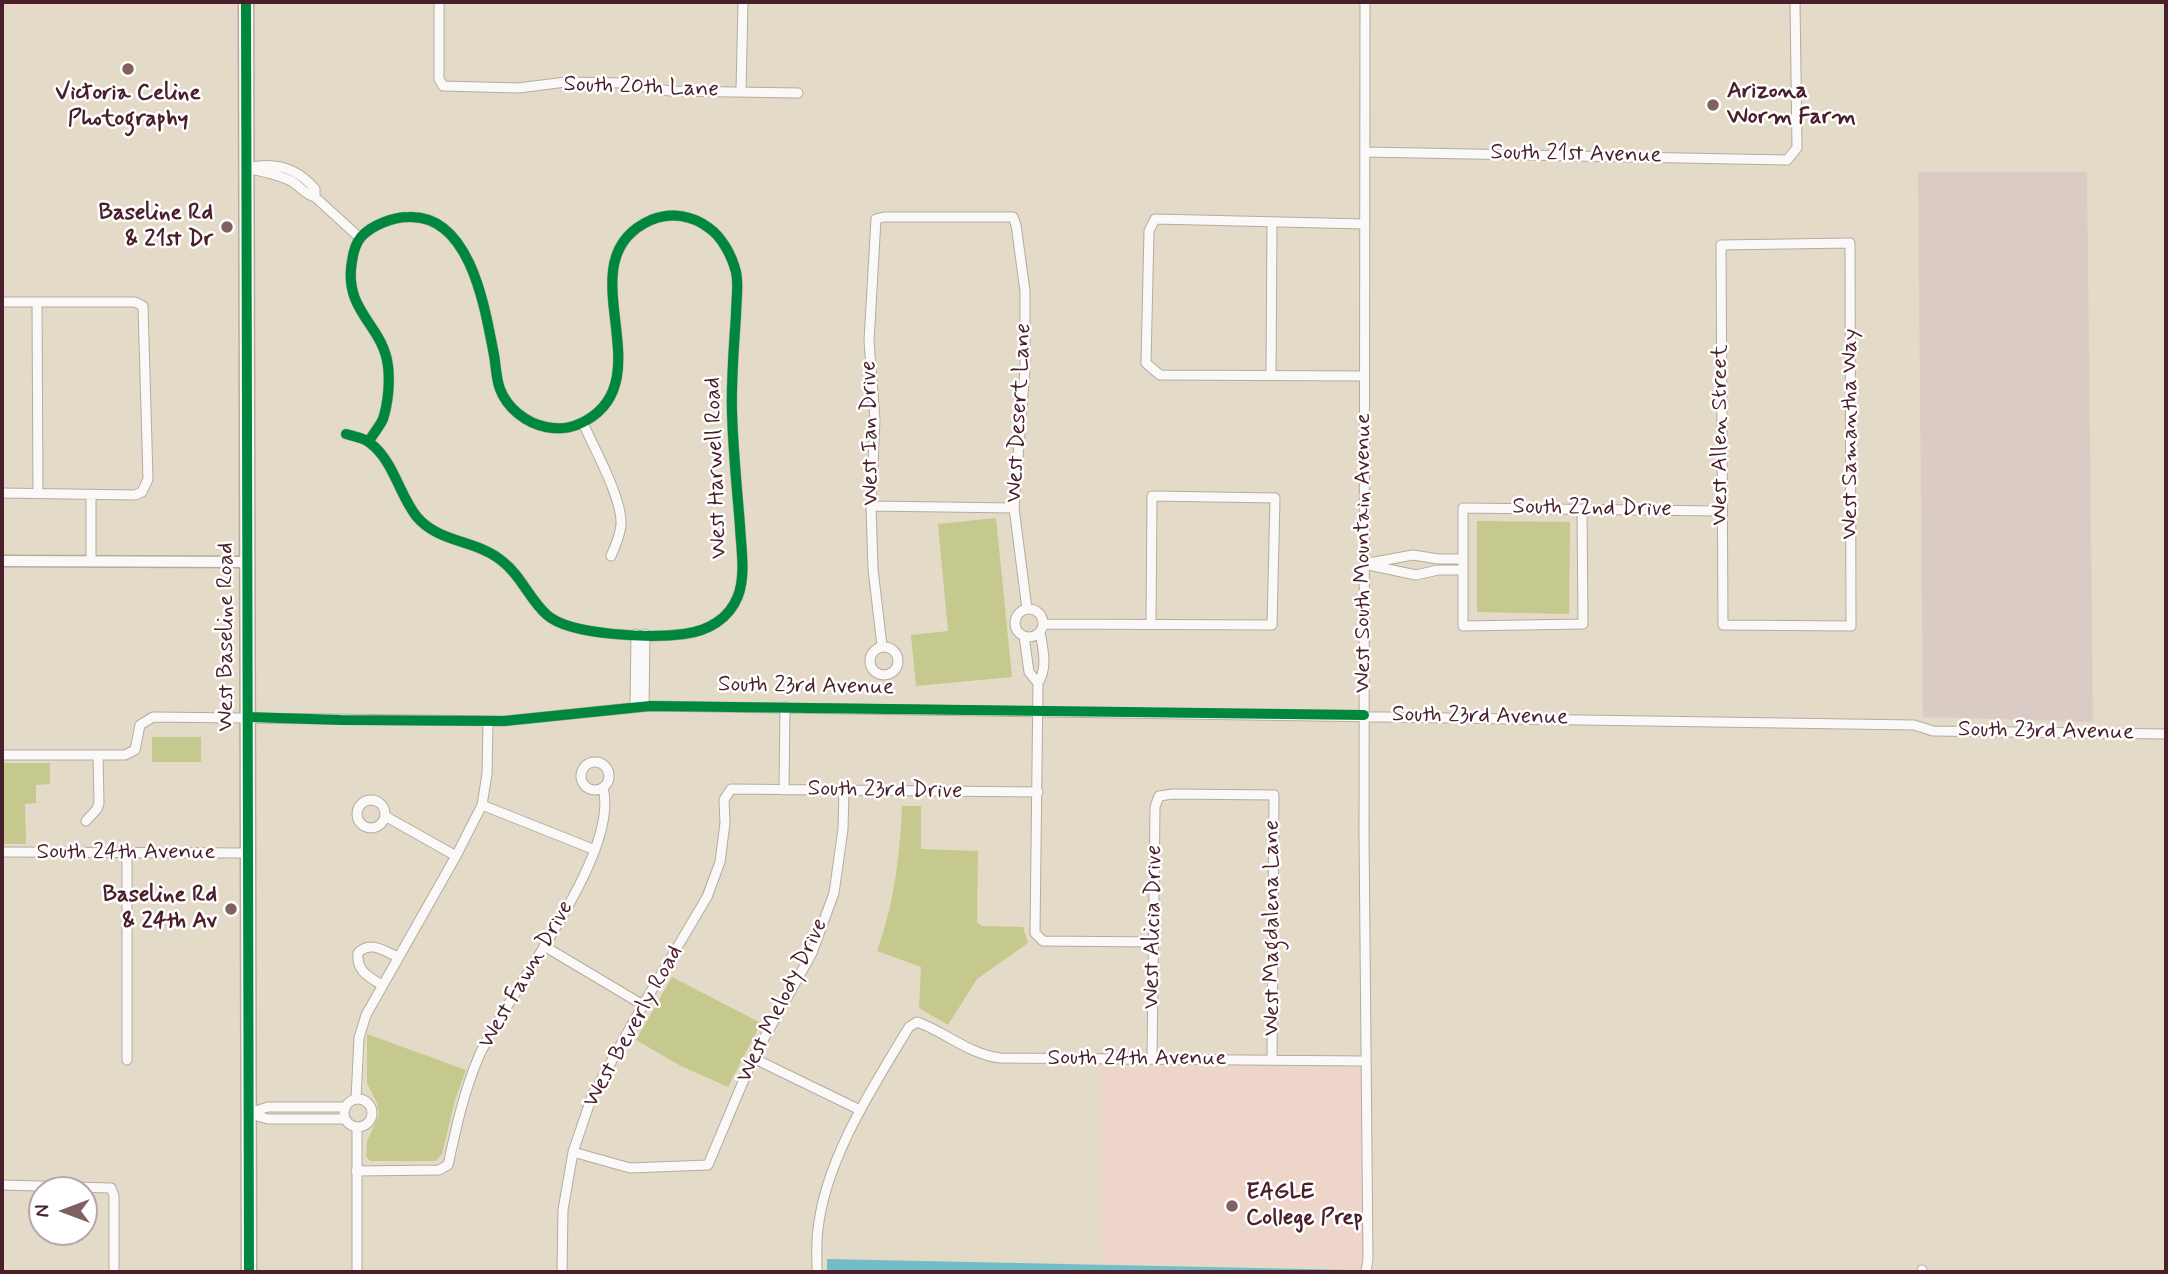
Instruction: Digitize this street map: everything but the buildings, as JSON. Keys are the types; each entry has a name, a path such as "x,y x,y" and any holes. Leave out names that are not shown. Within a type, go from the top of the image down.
{"main road":[{"name":"West Baseline Road","path":"246,2 249,1272"}],"street":[{"name":"South 20th Lane","path":"439,2 439,79 443,86 519,88 577,82 622,83 670,91 798,93"},
{"path":"741,92 743,2"},
{"name":"West South Mountain Avenue","path":"1366,2 1366,1272"},
{"name":"South 21st Avenue","path":"1365,152 1787,160 1797,148 1795,2"},
{"path":"246,168 298,179 309,196 315,197 360,238"},
{"name":"West Harwell Road","path":"583,423 600,412 614,393 619,366 611,275 618,250 635,228 657,217 683,215 711,228 729,252 737,276 731,409 742,565 740,593 729,613 709,628 683,634 640,634"},
{"name":"West Desert Lane","path":"876,219 1013,217 1025,291 1025,369 1017,443 1014,508 1027,609"},
{"path":"369,442 382,420 387,395 388,366 380,341 357,305 349,281 353,255 360,238 393,219 425,218 449,233 470,262 486,315 500,390 514,411 537,425 562,430 583,423 615,497 622,522 620,537 611,556"},
{"name":"West Ian Drive","path":"876,219 869,341 875,420 871,506 873,569 882,646"},
{"path":"1364,376 1160,375 1146,363 1149,231 1155,219 1365,224"},
{"path":"1271,376 1272,222"},
{"name":"West Samantha Way","path":"1721,245 1850,243 1851,626 1723,625"},
{"name":"West Allen Street","path":"1721,245 1723,625"},
{"path":"2,302 141,304 145,310 148,479 142,492 135,495 2,493"},
{"path":"37,302 38,494"},
{"path":"346,434 369,442 389,467 416,516 431,529 481,548 502,561 548,616 567,627 597,633 640,634 640,707"},
{"path":"91,495 91,561"},
{"path":"1038,683 1043,676 1042,628 1038,612 1027,609 1018,614 1015,622 1017,631 1024,636 1033,637 1042,628 1151,624 1272,625 1275,498 1153,496 1151,624"},
{"path":"871,506 1014,508"},
{"name":"South 22nd Drive","path":"1462,559 1463,508 1721,510"},
{"path":"1364,564 1413,555 1462,559 1463,626 1583,624 1583,509"},
{"path":"2,561 248,562"},
{"path":"1364,564 1416,575 1438,570 1462,570"},
{"path":"1024,636 1029,672 1038,683 1035,933 1043,942 1154,942"},
{"path":"1026,658 1043,657"},
{"name":"South 23rd Avenue","path":"248,717 488,721 640,707 785,707 1914,725 1933,731 2166,734"},
{"path":"784,790 785,707"},
{"path":"2,755 125,755 134,752 140,724 149,717 248,717"},
{"path":"249,1113 268,1107 346,1107 356,1099 359,1038 366,1015 482,805 487,774 488,721"},
{"path":"86,821 99,803 98,755"},
{"name":"West Fawn Drive","path":"356,1171 439,1170 448,1165 459,1114 479,1056 585,876 595,850 605,807 603,788"},
{"name":"South 23rd Drive","path":"731,789 1038,792"},
{"name":"West Beverly Road","path":"562,1272 563,1210 573,1152 592,1096 707,897 720,862 725,823 724,800 731,789"},
{"name":"West Melody Drive","path":"573,1152 630,1168 708,1165 753,1058 812,953 834,893 843,829 844,790"},
{"name":"West Alicia Drive","path":"1152,1059 1155,807 1159,796 1274,795"},
{"name":"West Magdalena Lane","path":"1272,1060 1274,795"},
{"path":"482,805 595,850"},
{"path":"385,816 456,856"},
{"name":"South 24th Avenue","path":"2,852 250,853"},
{"path":"127,853 127,1060"},
{"path":"382,985 360,970 358,953 366,946 372,946 398,957"},
{"path":"544,946 643,1005"},
{"name":"South 24th Avenue","path":"860,1110 909,1027 917,1022 986,1056 1365,1060"},
{"path":"753,1058 860,1110 824,1198 818,1228 817,1272"},
{"path":"346,1107 345,1119 350,1125 357,1127 369,1122 372,1113 365,1101 356,1099"},
{"path":"249,1113 268,1119 345,1119"},
{"path":"357,1127 357,1272"},
{"path":"2,1185 110,1188 114,1196 114,1272"}],"shaded area":[{"path":"2,2 246,2 246,10 2,8"},
{"path":"1918,172 2087,172 2093,722 1923,717"},
{"name":"EAGLE College Prep","path":"1101,1066 1361,1067 1363,1268 1102,1263"}],"green space":[{"path":"996,518 1012,677 916,686 911,635 948,631 938,524"},
{"path":"1477,521 1570,522 1569,614 1477,612"},
{"path":"152,737 201,737 201,762 152,762"},
{"path":"2,763 50,763 50,784 36,785 36,803 25,804 26,844 2,844"},
{"path":"902,806 921,806 921,849 978,851 977,922 982,926 1023,927 1028,943 977,979 948,1025 919,1008 921,967 877,951 895,880"},
{"path":"672,977 761,1023 728,1087 681,1066 636,1040"},
{"path":"367,1034 466,1070 455,1100 442,1154 436,1161 370,1161 366,1156 367,1141 379,1115 377,1103 367,1083"}],"water":[{"path":"827,1259 1351,1270 1351,1272 827,1272"}],"cycle path":[{"path":"246,2 249,1272"},
{"path":"346,434 365,440 378,450 411,508 426,525 502,561 515,573 541,609 558,622 612,634 652,636 684,634 709,627 723,617 734,604 740,588 742,570 732,412 737,282 729,253 709,228 696,220 681,216 651,220 626,238 615,261 612,289 618,347 617,375 608,400 582,423 567,428 552,428 525,418 512,408 503,396 479,291 461,248 447,231 430,220 409,217 396,218 377,225 358,242 352,258 351,278 358,306 379,339 388,366 389,386 385,413 369,441"},
{"path":"248,717 504,721 650,706 1364,715"}],"place":[{"name":"Victoria Celine Photography","path":"128,69"},
{"name":"Arizona Worm Farm","path":"1713,105"},
{"name":"Baseline Rd & 21st Dr","path":"227,227"},
{"name":"Baseline Rd & 24th Av","path":"231,909"},
{"name":"EAGLE College Prep","path":"1232,1206"}]}
